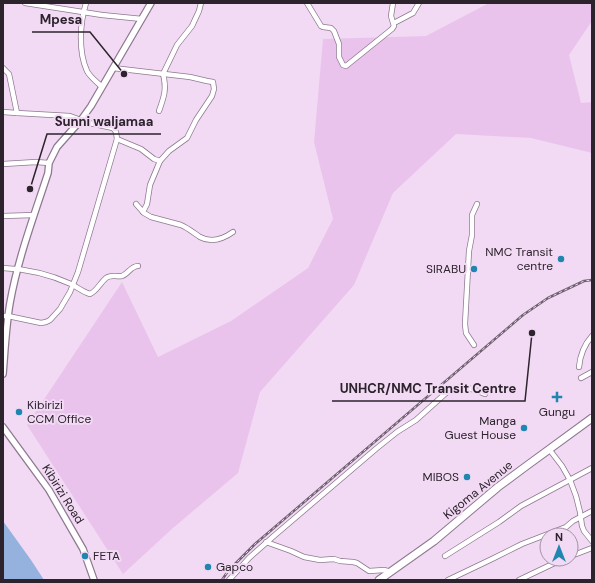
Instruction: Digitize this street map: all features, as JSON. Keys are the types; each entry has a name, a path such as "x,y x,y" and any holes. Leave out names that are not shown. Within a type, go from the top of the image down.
{"main road":[{"name":"Kigoma Avenue","path":"379,580 434,541 498,487 592,418"}],"street":[{"path":"25,3 102,15 142,19"},
{"path":"86,3 81,38 83,56 92,78 102,87"},
{"path":"3,374 6,316 18,269 48,172 49,163 59,145 81,120 151,3"},
{"path":"159,111 165,89 163,74 177,45 192,26 201,3"},
{"path":"307,3 321,26 323,28 331,28 334,31 339,44 339,56 344,66 348,65 392,29 394,26 391,16 393,3"},
{"path":"394,23 412,13 419,3"},
{"path":"3,68 9,74 17,113"},
{"path":"113,68 190,77 213,82 214,89 212,96 196,120 187,138 169,151 160,161 150,185 147,204 143,212"},
{"path":"3,112 70,116 89,123 113,128 116,132 117,139 73,285 66,300 50,320 46,322 41,323 6,316"},
{"path":"117,139 141,149 154,159 160,161"},
{"path":"3,164 36,162 49,163"},
{"path":"136,204 147,215 185,226 201,238 215,240 233,232"},
{"path":"474,345 466,332 465,324 469,251 472,235 472,216 477,204"},
{"path":"3,216 34,215"},
{"path":"3,268 42,273 58,278 90,294 95,291 109,276 123,275 133,266 138,266"},
{"path":"579,367 580,357 592,336"},
{"path":"581,378 592,372"},
{"path":"229,580 266,542 397,432 416,420 450,390 456,388 467,388 485,394"},
{"name":"Kibirizi Road","path":"3,427 49,490 84,549 94,580"},
{"path":"549,449 562,466 570,480 576,496 582,526 592,541"},
{"path":"445,556 499,522 521,506 592,468"},
{"path":"448,580 522,544 566,527 573,521 592,511"},
{"path":"266,542 304,557 320,560 334,559 353,562 369,571 384,570 391,572"},
{"path":"579,553 592,548"},
{"path":"519,580 546,567"}],"shaded area":[{"path":"489,3 592,3 592,21 569,55 581,103 592,102 592,153 531,138 456,134 393,193 354,285 260,392 238,473 173,528 123,574 27,425 122,282 158,357 231,321 308,268 333,219 314,142 323,39 426,36"}],"water":[{"path":"3,521 31,560 44,580 3,580"}],"railway":[{"path":"222,580 228,571 255,544 523,315 548,298 584,281 592,280"}],"place":[{"name":"Mpesa","path":"124,74"},
{"name":"Sunni waljamaa","path":"30,189"},
{"name":"NMC Transit centre","path":"561,259"},
{"name":"SIRABU","path":"474,269"},
{"name":"UNHCR/NMC Transit Centre","path":"532,333"},
{"name":"Gungu","path":"557,397"},
{"name":"Kibirizi CCM Office","path":"19,412"},
{"name":"Manga Guest House","path":"524,428"},
{"name":"MIBOS","path":"467,477"},
{"name":"FETA","path":"85,556"},
{"name":"Gapco","path":"208,567"}]}
